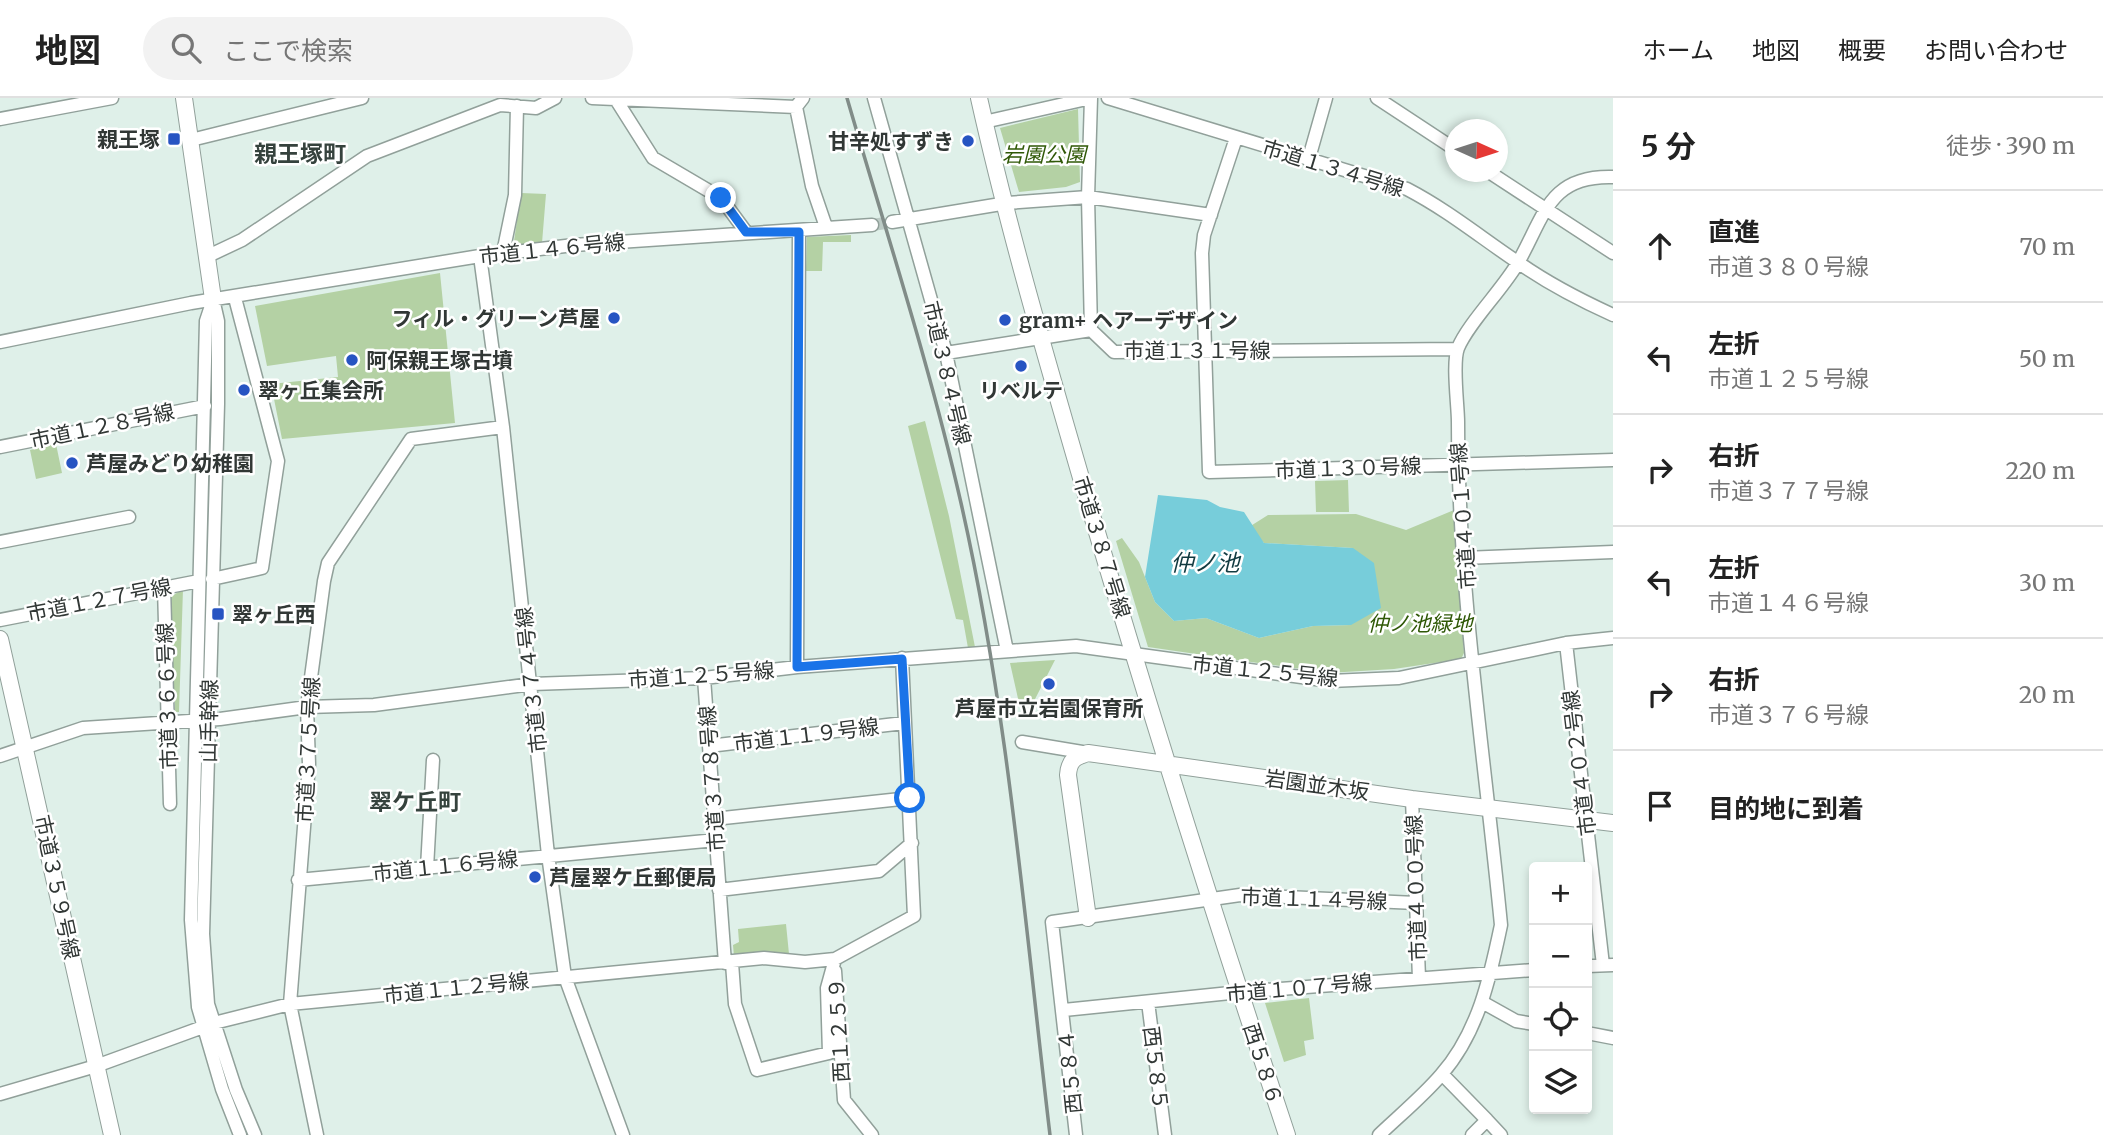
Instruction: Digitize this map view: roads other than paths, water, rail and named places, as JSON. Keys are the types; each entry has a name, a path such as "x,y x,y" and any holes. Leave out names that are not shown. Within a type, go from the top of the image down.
{"street":[{"path":"0,119 81,101 112,98"},
{"name":"山手幹線","path":"184,98 203,214 206,257 218,334 205,580 194,721 191,920 198,1007 255,1135"},
{"path":"191,140 362,98"},
{"path":"206,257 242,240 368,156 500,105 536,108 555,98"},
{"path":"592,98 800,103 812,186 827,227"},
{"name":"市道３８４号線","path":"874,98 946,353 1007,651"},
{"name":"市道３８７号線","path":"979,98 1040,336 1166,763 1240,992"},
{"path":"946,353 1091,330 1088,197 1091,98 984,122"},
{"name":"市道１３４号線","path":"1108,98 1407,189 1448,211 1518,263 1564,292 1613,316"},
{"path":"1309,158 1326,98"},
{"path":"1377,98 1445,143"},
{"path":"616,100 653,158 721,198 746,232"},
{"path":"503,253 515,195 517,106"},
{"path":"1207,350 1202,253 1211,215 1236,138"},
{"path":"1457,349 1518,263 1545,208 1571,183 1593,177 1613,177"},
{"path":"1505,182 1613,253"},
{"path":"892,222 1007,203 1088,197 1211,215"},
{"name":"市道１４６号線","path":"213,299 235,298 503,253 746,232 799,232 827,227 872,225"},
{"path":"797,667 799,232"},
{"name":"市道３７４号線","path":"480,256 503,426 548,855 565,977 607,1098 623,1135"},
{"name":"市道１２７号線","path":"0,620 262,568 278,461 235,298"},
{"path":"0,342 213,299"},
{"name":"山手幹線","path":"213,299 206,321 205,580 208,720 203,934 208,1025 240,1135"},
{"name":"市道１３１号線","path":"1091,330 1114,352 1457,349"},
{"name":"市道４０１号線","path":"1379,1135 1442,1074 1466,1039 1491,973 1501,925 1464,558 1458,464 1457,349"},
{"name":"市道１３０号線","path":"1207,350 1209,472 1613,460"},
{"name":"市道１２８号線","path":"0,447 205,405"},
{"name":"市道３７５号線","path":"317,1135 290,1004 309,764 307,708 328,563 411,439 503,426"},
{"path":"0,542 129,517"},
{"path":"1464,558 1613,552"},
{"name":"市道３６６号線","path":"164,587 170,804"},
{"name":"市道１２５号線","path":"0,756 83,728 208,720 307,708 374,705 532,684 704,678 797,667 1076,646 1330,681 1399,678 1566,643 1613,638"},
{"name":"市道３５９号線","path":"0,639 111,1135"},
{"name":"市道４０２号線","path":"1566,643 1586,821 1608,965"},
{"path":"719,890 879,871 912,843 902,659"},
{"name":"市道３７８号線","path":"704,678 719,890 728,963 735,1004 757,1070 828,1053 827,988 835,959"},
{"name":"市道１１９号線","path":"709,746 904,723"},
{"name":"岩園並木坂","path":"1022,743 1412,799 1613,823"},
{"path":"1088,753 1076,757 1069,765 1068,775 1088,918"},
{"path":"427,868 433,761"},
{"path":"714,818 910,798"},
{"name":"市道４００号線","path":"1412,799 1419,978"},
{"name":"市道１１６号線","path":"298,880 716,840"},
{"name":"市道１１２号線","path":"0,1094 96,1066 208,1025 290,1004 764,958 806,962 835,959 914,916 912,843"},
{"name":"市道１１４号線","path":"1064,1010 1052,922 1240,895 1416,902"},
{"name":"西１２５９","path":"835,959 844,1100 869,1134"},
{"name":"市道１０７号線","path":"1064,1010 1240,992 1529,970"},
{"name":"西５８６","path":"1240,992 1287,1135"},
{"name":"西５８５","path":"1148,1002 1164,1135"},
{"path":"1482,1002 1516,1021 1529,1023"},
{"name":"西５８４","path":"1064,1010 1076,1135"},
{"path":"1592,1034 1613,1038"},
{"path":"1442,1074 1501,1135"},
{"path":"1472,1135 1487,1121"}],"water":[{"name":"仲ノ池","path":"1158,495 1207,500 1220,507 1244,512 1264,543 1353,548 1374,563 1381,608 1351,625 1313,626 1259,638 1206,618 1174,621 1155,602 1145,577"}],"tunnel":[{"path":"872,225 892,222"}],"railway":[{"path":"847,98 936,401 977,581 1014,818 1050,1135"}],"place":[{"name":"親王塚","path":"174,139"},
{"name":"甘辛処すずき","path":"968,141"},
{"name":"フィル・グリーン芦屋","path":"614,318"},
{"name":"gram+ ヘアーデザイン","path":"1005,320"},
{"name":"阿保親王塚古墳","path":"352,360"},
{"name":"リベルテ","path":"1021,366"},
{"name":"翠ヶ丘集会所","path":"244,390"},
{"name":"芦屋みどり幼稚園","path":"72,463"},
{"name":"翠ヶ丘西","path":"218,614"},
{"name":"芦屋市立岩園保育所","path":"1049,684"},
{"name":"芦屋翠ケ丘郵便局","path":"535,877"}],"district":[{"name":"親王塚町","path":"300,153"},
{"name":"翠ケ丘町","path":"415,801"}],"park label":[{"name":"岩園公園","path":"1044,154"},
{"name":"仲ノ池緑地","path":"1420,623"}]}
